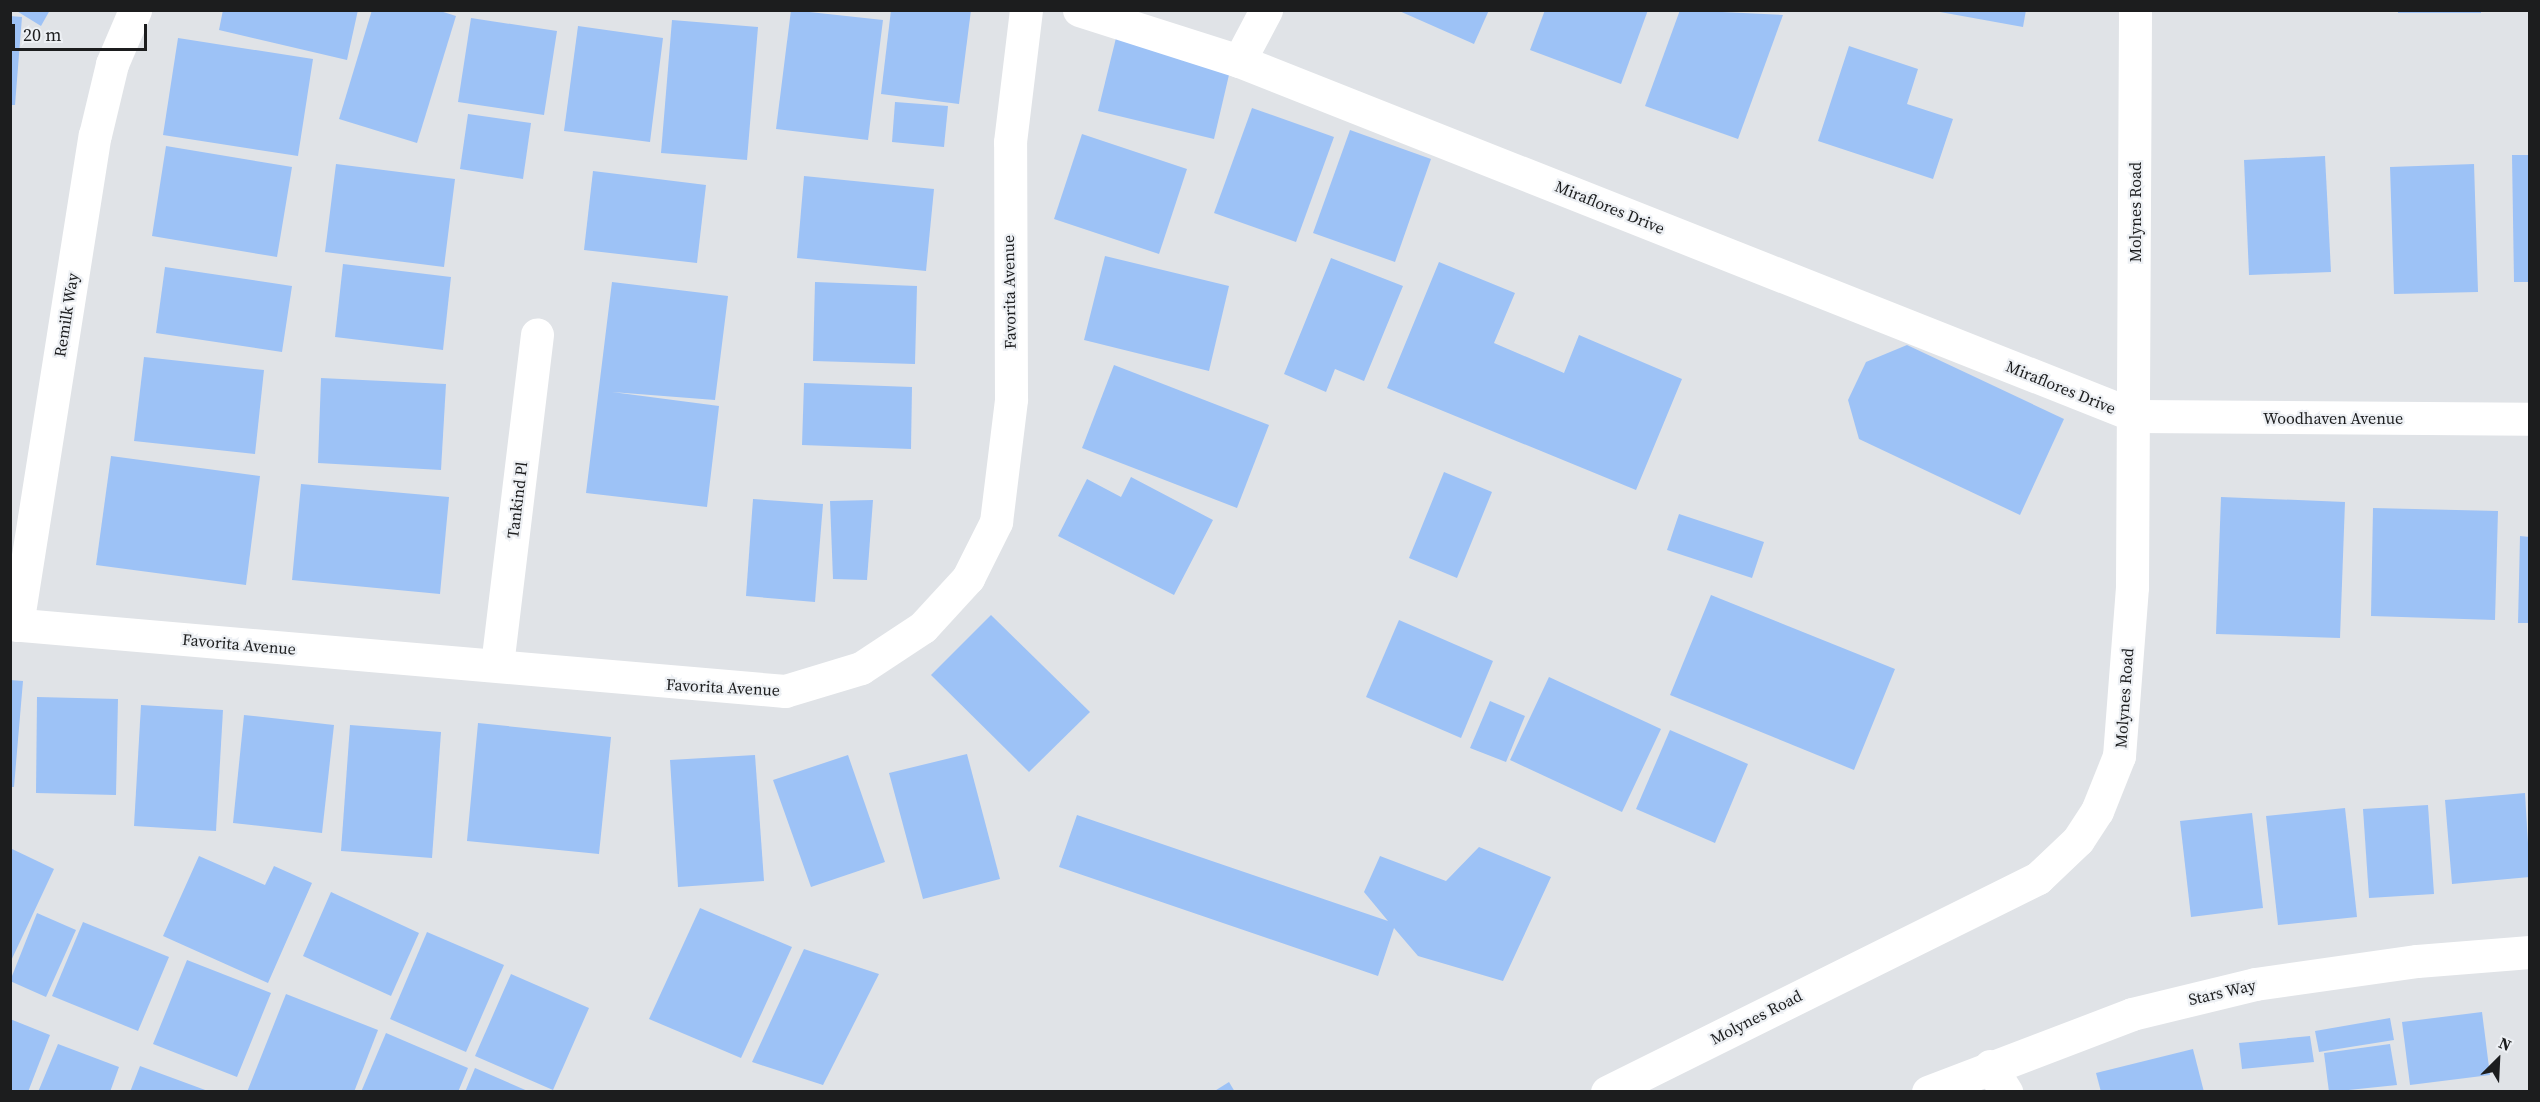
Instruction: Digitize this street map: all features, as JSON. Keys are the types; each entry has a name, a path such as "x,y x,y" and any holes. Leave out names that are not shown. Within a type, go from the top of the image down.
{"street":[{"name":"Remilk Way","path":"14,625 95,135 112,64 135,10"},
{"name":"Favorita Avenue","path":"14,625 497,665 649,684 785,691 861,668 923,627 969,578 996,522 1011,399 1010,141 1026,10"},
{"name":"Miraflores Drive","path":"1079,10 1239,61 2136,416"},
{"path":"1239,61 1266,10"},
{"name":"Molynes Road","path":"1607,1092 2038,878 2078,840 2097,811 2119,756 2132,586 2136,416 2135,10"},
{"name":"Tankind Pl","path":"497,665 537,334"},
{"name":"Woodhaven Avenue","path":"2136,416 2529,419"},
{"name":"Stars Way","path":"1928,1092 1998,1079 2132,1014 2255,984 2417,960 2529,952"}],"building":[{"path":"15,10 50,10 41,26"},
{"path":"223,10 358,10 347,60 219,30"},
{"path":"372,10 437,10 456,16 417,143 339,119"},
{"path":"791,10 883,20 868,140 776,129"},
{"path":"891,10 971,10 959,104 881,94"},
{"path":"1397,10 1489,10 1474,44"},
{"path":"1545,10 1648,10 1621,84 1530,50"},
{"path":"1680,10 1783,15 1738,139 1645,106"},
{"path":"1929,10 2026,10 2023,27"},
{"path":"2398,10 2481,10 2481,13 2398,13"},
{"path":"10,16 22,17 15,105 10,105"},
{"path":"471,18 557,31 544,115 458,102"},
{"path":"672,20 758,27 747,160 661,153"},
{"path":"578,26 663,38 650,142 564,131"},
{"path":"1117,34 1232,62 1214,139 1098,111"},
{"path":"178,38 313,59 298,156 163,135"},
{"path":"1849,46 1918,69 1907,104 1953,119 1933,179 1818,141"},
{"path":"895,102 948,106 944,147 892,142"},
{"path":"1252,108 1334,137 1296,242 1214,213"},
{"path":"468,114 531,123 523,179 460,169"},
{"path":"1350,130 1431,159 1395,262 1313,233"},
{"path":"1082,134 1187,169 1159,254 1054,219"},
{"path":"166,146 292,167 277,257 152,236"},
{"path":"2512,155 2530,155 2530,282 2514,282"},
{"path":"2325,156 2331,272 2249,275 2244,160"},
{"path":"336,164 455,179 444,267 325,252"},
{"path":"2474,164 2478,292 2394,294 2390,167"},
{"path":"593,171 706,185 697,263 584,250"},
{"path":"804,176 934,189 926,271 797,258"},
{"path":"1105,256 1229,286 1209,371 1084,340"},
{"path":"1331,258 1403,286 1364,381 1335,369 1326,392 1284,374"},
{"path":"1439,262 1515,293 1494,343 1564,373 1579,335 1682,379 1636,490 1387,388"},
{"path":"343,264 451,277 443,350 335,337"},
{"path":"165,267 292,286 282,352 156,333"},
{"path":"612,282 728,296 715,400 612,392 719,406 707,507 586,493"},
{"path":"815,282 917,286 915,364 813,361"},
{"path":"1907,345 2064,419 2020,515 1859,439 1848,400 1866,362"},
{"path":"144,357 264,370 255,454 134,441"},
{"path":"1114,365 1269,425 1237,508 1082,448"},
{"path":"321,378 446,384 441,470 318,463"},
{"path":"804,383 912,387 911,449 802,445"},
{"path":"111,456 260,476 246,585 96,565"},
{"path":"1444,472 1492,492 1457,578 1409,558"},
{"path":"1131,477 1213,520 1174,595 1058,536 1087,479 1121,497"},
{"path":"301,484 449,497 440,594 292,580"},
{"path":"2221,497 2345,502 2340,638 2216,634"},
{"path":"753,499 823,504 815,602 746,596"},
{"path":"873,500 867,580 833,579 830,501"},
{"path":"2373,508 2498,511 2495,620 2371,616"},
{"path":"1679,514 1764,542 1752,578 1667,550"},
{"path":"2520,536 2530,537 2530,623 2518,623"},
{"path":"1711,595 1895,669 1854,770 1670,695"},
{"path":"991,615 1090,712 1029,772 931,675"},
{"path":"1399,620 1493,661 1461,738 1366,697"},
{"path":"1549,677 1661,729 1622,812 1510,760"},
{"path":"10,680 23,681 14,787 10,787"},
{"path":"37,697 118,699 116,795 36,793"},
{"path":"1490,701 1525,716 1506,762 1470,748"},
{"path":"141,705 223,710 216,831 134,826"},
{"path":"244,715 334,725 322,833 233,823"},
{"path":"478,723 611,737 599,854 467,841"},
{"path":"350,725 441,732 432,858 341,851"},
{"path":"1670,730 1748,764 1715,843 1636,809"},
{"path":"967,754 1000,879 923,899 889,773"},
{"path":"755,755 764,881 678,887 670,760"},
{"path":"848,755 885,862 811,887 773,780"},
{"path":"2525,793 2530,877 2452,884 2445,800"},
{"path":"2428,805 2434,894 2369,898 2363,809"},
{"path":"2345,808 2357,917 2278,925 2266,816"},
{"path":"2252,813 2263,908 2191,917 2180,821"},
{"path":"1077,815 1388,921 1364,892 1380,856 1446,881 1479,847 1551,877 1503,981 1418,956 1394,928 1378,976 1059,867"},
{"path":"12,849 54,869 10,963 10,852"},
{"path":"199,856 265,885 274,866 312,883 268,983 163,936"},
{"path":"331,892 419,933 391,996 303,956"},
{"path":"700,908 792,947 741,1058 649,1019"},
{"path":"37,913 76,930 46,997 10,981"},
{"path":"83,922 169,957 138,1031 52,996"},
{"path":"427,932 504,965 466,1052 390,1019"},
{"path":"804,949 879,974 823,1085 752,1062"},
{"path":"187,960 271,993 237,1077 153,1044"},
{"path":"511,974 589,1008 553,1090 475,1056"},
{"path":"286,994 378,1030 354,1092 247,1092"},
{"path":"2482,1012 2490,1075 2410,1085 2402,1022"},
{"path":"2390,1018 2394,1040 2319,1052 2315,1031"},
{"path":"10,1019 50,1035 28,1092 10,1092"},
{"path":"386,1033 468,1068 458,1092 361,1092"},
{"path":"2310,1036 2314,1062 2242,1069 2239,1043"},
{"path":"58,1044 119,1067 110,1092 38,1092"},
{"path":"2390,1044 2397,1085 2329,1092 2324,1053"},
{"path":"2193,1049 2204,1092 2101,1092 2096,1073"},
{"path":"140,1066 208,1091 208,1092 130,1092"},
{"path":"475,1068 530,1092 465,1092"},
{"path":"1229,1082 1235,1092 1213,1092"}]}
